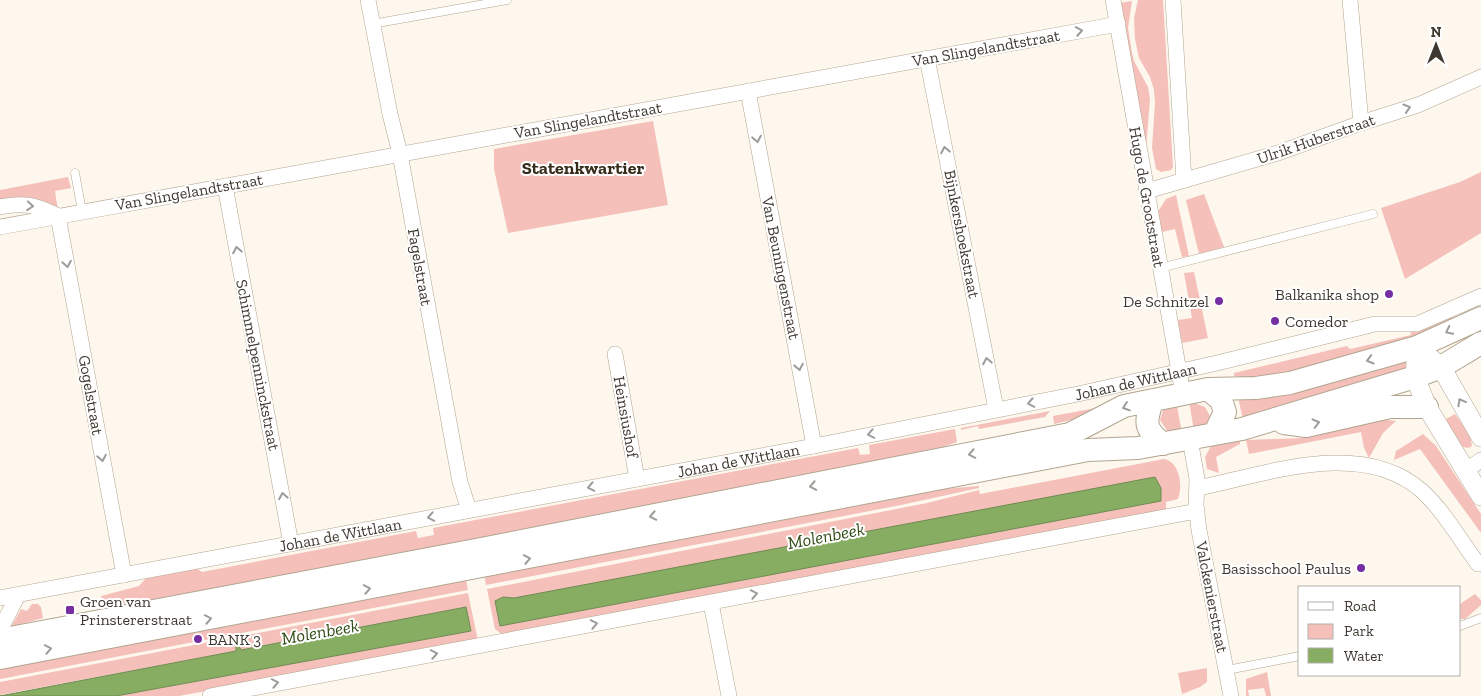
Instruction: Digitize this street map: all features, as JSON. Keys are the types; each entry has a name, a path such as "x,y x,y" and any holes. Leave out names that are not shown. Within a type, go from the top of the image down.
{"main road":[{"name":"Johan de Wittlaan","path":"0,640 486,549 1070,434 1124,406 1208,389 1233,386 1256,388 1290,383 1417,346 1481,318"},
{"path":"0,658 1088,450 1138,448 1242,429 1415,377 1441,367 1481,343"},
{"name":"Johan de Wittlaan","path":"1208,389 1221,400 1225,412 1215,433"},
{"name":"Johan de Wittlaan","path":"1152,401 1146,424 1150,433 1163,444"},
{"path":"1268,421 1306,426 1390,407 1427,407"}],"street":[{"name":"Fagelstraat","path":"368,0 400,154 460,482 468,510"},
{"name":"Hugo de Grootstraat","path":"1114,0 1182,394"},
{"path":"1173,0 1184,180"},
{"path":"1350,0 1361,123"},
{"name":"Van Slingelandtstraat","path":"0,227 1118,24"},
{"name":"Bijnkershoekstraat","path":"927,58 996,409"},
{"name":"Ulrik Huberstraat","path":"1147,192 1278,153 1418,105 1481,77"},
{"name":"Van Beuningenstraat","path":"748,91 814,446"},
{"name":"Schimmelpenninckstraat","path":"225,186 292,544"},
{"path":"0,207 14,204 36,205 58,216"},
{"name":"Gogelstraat","path":"58,216 124,575"},
{"name":"Johan de Wittlaan","path":"0,598 814,446 1114,386 1375,324 1417,324 1481,296"},
{"path":"1417,346 1441,367 1481,437"},
{"path":"1417,346 1415,377 1427,407 1481,496"},
{"name":"Heinsiushof","path":"616,354 637,479"},
{"name":"Valckenierstraat","path":"1190,438 1198,488 1196,511 1231,696"},
{"path":"1465,471 1481,460"},
{"path":"1198,488 1322,462 1348,462 1375,467 1391,472 1421,490 1433,502 1478,564"},
{"path":"210,696 1196,511"},
{"path":"0,630 18,595"},
{"path":"711,603 728,696"}],"lane":[{"path":"372,24 507,0"},
{"path":"75,173 82,211"},
{"path":"1160,268 1373,214"},
{"path":"1026,471 1138,448"},
{"path":"914,484 988,479"},
{"path":"1461,626 1481,618"},
{"path":"1226,670 1298,656"}],"green space":[{"path":"1138,0 1163,0 1173,167 1171,170 1161,172 1156,169 1152,148 1154,90 1150,77 1139,58 1135,39 1134,18"},
{"path":"1132,1 1128,28 1132,53 1134,61 1148,87 1150,99 1146,148 1120,3"},
{"path":"653,121 668,205 508,233 494,169 494,149"},
{"path":"1481,172 1481,233 1405,279 1381,208 1460,182"},
{"path":"68,177 71,188 55,191 58,211 38,199 25,197 0,202 0,190"},
{"path":"1204,194 1224,247 1199,254 1186,200"},
{"path":"1176,195 1189,256 1182,257 1175,229 1162,232 1157,213 1166,199"},
{"path":"1194,272 1208,338 1182,343 1178,320 1192,318 1184,273"},
{"path":"1452,317 1454,320 1394,345 1260,379 1234,376 1234,373 1347,346 1350,349 1411,335 1410,331"},
{"path":"1388,362 1405,362 1411,366 1299,402 1260,411 1243,420 1237,392"},
{"path":"1176,401 1182,433 1168,432 1160,420 1164,407"},
{"path":"1189,401 1205,407 1210,416 1206,426 1194,431"},
{"path":"1112,405 1088,416 1054,424 1053,416"},
{"path":"1050,411 1045,417 979,429 978,426 961,430 961,428"},
{"path":"1455,414 1470,435 1472,446 1468,448 1460,446 1446,419"},
{"path":"1379,419 1396,421 1383,433 1369,458 1364,448 1361,432 1249,454 1246,440 1303,438"},
{"path":"955,429 957,442 892,465 177,600 103,605 101,596 139,586 148,576 195,567 202,572 416,531 418,538 434,535 433,528 858,448 860,455 870,454 869,445"},
{"path":"1423,434 1436,446 1481,514 1481,533 1420,449 1394,460 1396,451"},
{"path":"1240,439 1240,444 1216,457 1219,473 1207,469 1205,457 1211,446"},
{"path":"1164,459 1174,465 1180,481 1178,499 1166,502 1166,510 504,636 495,629 487,589 927,503 979,490 980,494","holes":["1161,501 500,626 495,601 503,597 514,598"]},
{"path":"979,486 979,488 901,505 486,585 483,570 881,494"},
{"path":"465,574 468,590 205,640 199,637 194,642 0,679 0,663"},
{"path":"468,593 478,641 179,696 116,696 471,631 466,607 240,650 239,646 236,646 236,651 0,695 0,682"},
{"path":"1475,594 1481,600 1481,605 1465,619 1461,619 1461,603"},
{"path":"32,604 38,604 41,607 43,618 11,627 21,609 27,611"},
{"path":"1207,668 1207,682 1182,694 1178,673"},
{"path":"1267,672 1271,696 1266,696 1264,688 1248,690 1249,696 1246,696 1246,679"}],"water":[{"path":"1155,477 1161,488 1161,501 500,626 495,601 503,597 514,598"},
{"path":"466,607 471,631 116,696 0,696 236,651 236,646 239,646 241,650"}],"place":[{"name":"Balkanika shop","path":"1389,294"},
{"name":"De Schnitzel","path":"1219,301"},
{"name":"Comedor","path":"1275,321"},
{"name":"Basisschool Paulus","path":"1361,568"},
{"name":"Groen van Prinstererstraat","path":"70,610"},
{"name":"BANK 3","path":"198,639"}],"district":[{"name":"Statenkwartier","path":"583,168"}],"water label":[{"name":"Molenbeek","path":"826,536"},
{"name":"Molenbeek","path":"320,632"}]}
